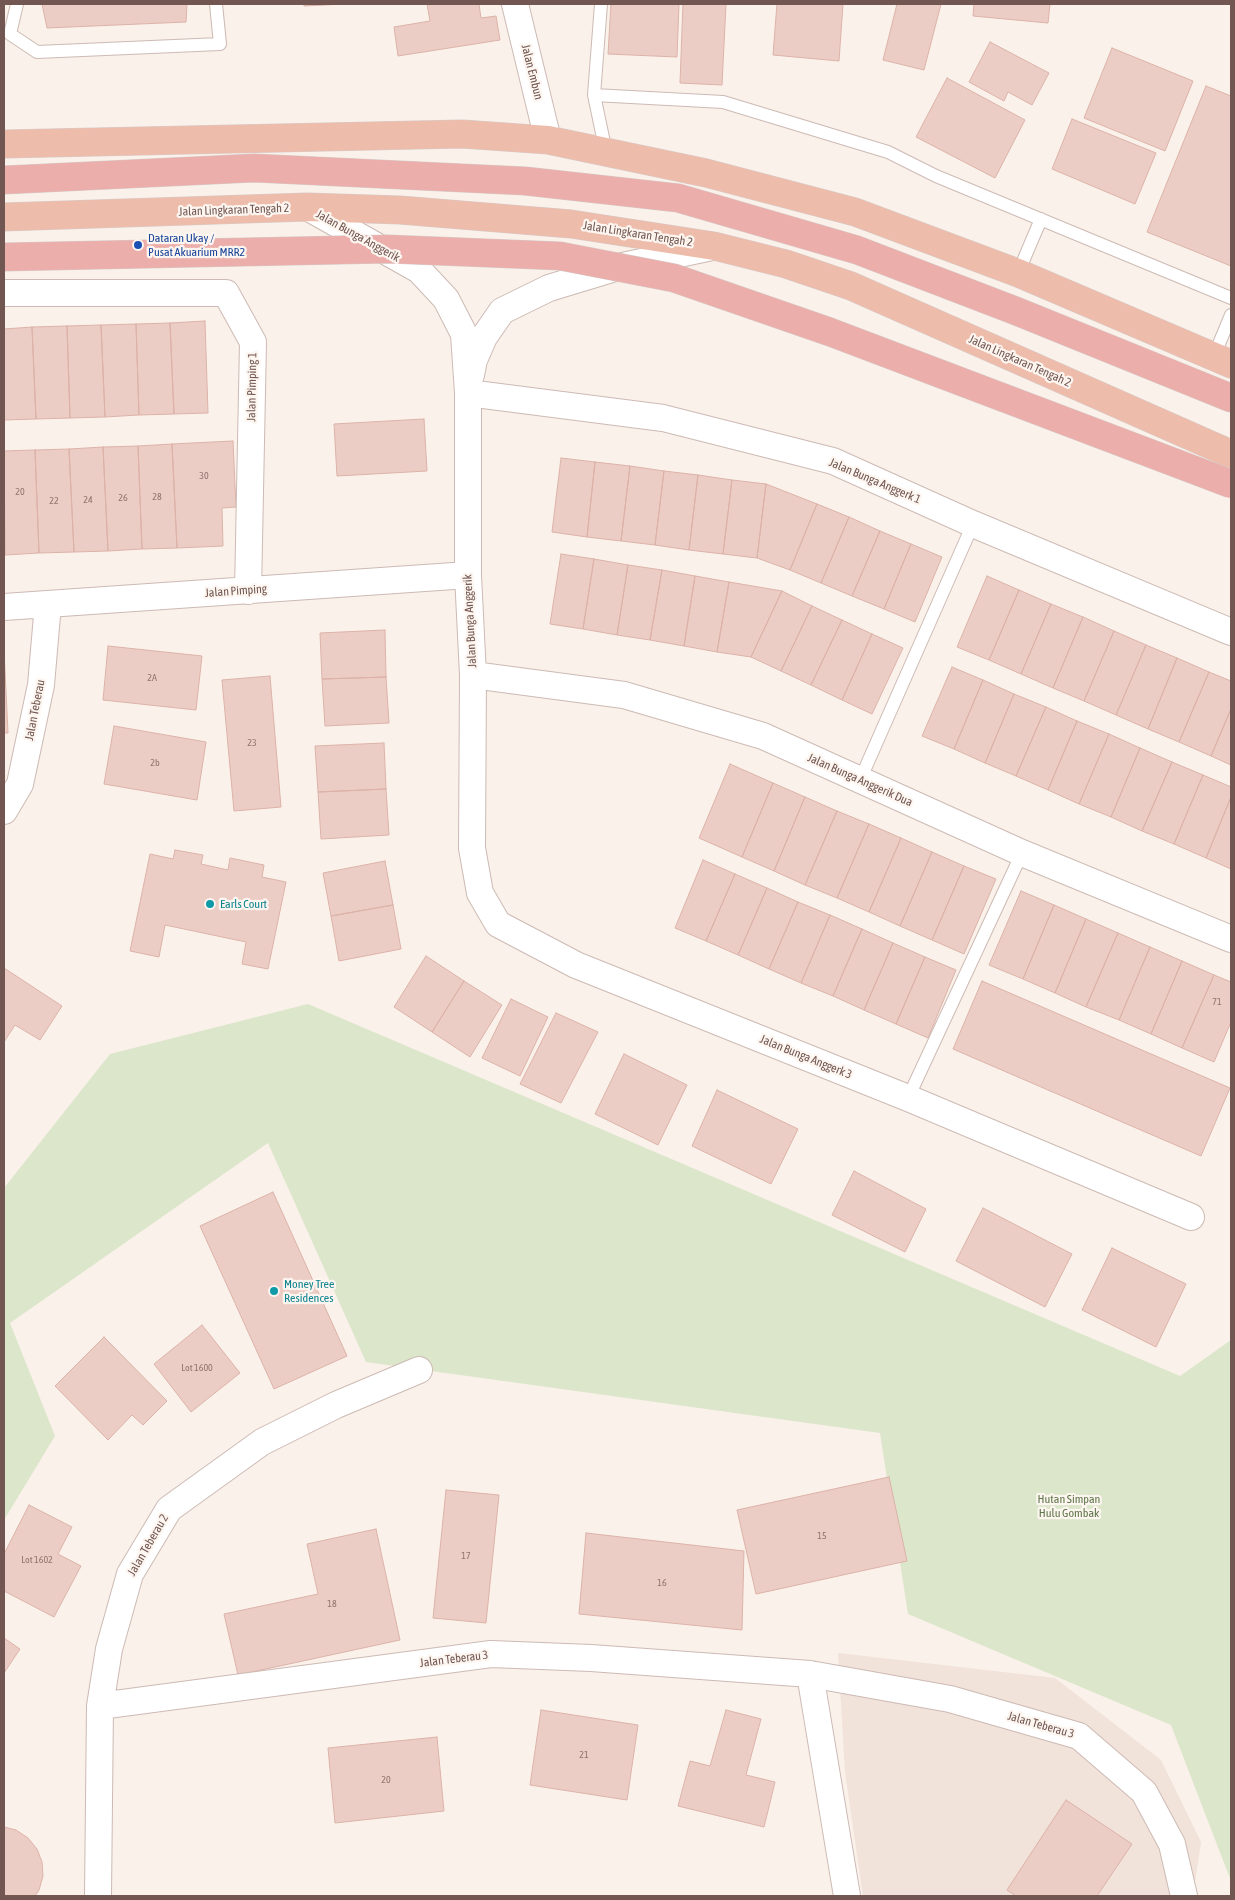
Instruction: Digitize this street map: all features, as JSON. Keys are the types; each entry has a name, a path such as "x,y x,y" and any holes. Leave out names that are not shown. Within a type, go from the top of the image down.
{"highway":[{"path":"4,144 462,134 548,140 706,173 854,212 1018,273 1222,360"},
{"path":"4,180 254,168 525,181 678,198 857,250 1016,311 1231,398"},
{"name":"Jalan Lingkaran Tengah 2","path":"4,217 307,207 400,210 571,224 714,246 786,264 851,286 1231,454"},
{"path":"4,256 388,249 560,256 674,278 830,332 1231,484"}],"street":[{"name":"Jalan Embun","path":"515,4 548,140"},
{"name":"Jalan Bunga Anggerik","path":"307,207 419,270 446,298 464,334 468,394 468,575 473,675 472,848"},
{"name":"Jalan Bunga Anggerik","path":"468,394 474,360 484,337 502,311 549,288 618,267 714,246"},
{"name":"Jalan Pimping 1","path":"4,293 226,292 253,342 248,590"},
{"name":"Jalan Bunga Anggerk 1","path":"468,394 663,418 833,461 974,524 1231,632"},
{"name":"Jalan Pimping","path":"4,608 468,575"},
{"name":"Jalan Teberau","path":"4,811 20,784 41,685 48,604"},
{"name":"Jalan Bunga Anggerik Dua","path":"473,675 624,695 763,736 1022,853 1231,939"},
{"name":"Jalan Bunga Anggerk 3","path":"472,848 480,893 498,924 576,965 908,1098 1190,1217"},
{"name":"Jalan Teberau 2","path":"98,1896 100,1706 109,1649 130,1574 169,1508 262,1442 336,1405 419,1370"},
{"name":"Jalan Teberau 3","path":"100,1706 491,1654 591,1658 810,1674 950,1699 1079,1736 1144,1792 1172,1844 1184,1896"},
{"path":"810,1674 847,1896"}],"lane":[{"path":"16,4 10,34 37,52 220,44 216,4"},
{"path":"601,4 594,95 606,152"},
{"path":"594,95 723,102 888,152 936,176 1231,298"},
{"path":"1018,273 1041,219"},
{"path":"1222,360 1231,315"},
{"path":"860,780 974,524"},
{"path":"908,1098 1022,853"}],"shaded area":[{"path":"838,1653 1055,1678 1161,1760 1201,1842 1193,1896 863,1896 845,1772"}],"green space":[{"name":"Hutan Simpan Hulu Gombak","path":"308,1004 1180,1376 1231,1340 1231,1881 1171,1725 908,1614 880,1433 366,1362 268,1143 10,1323 55,1436 4,1520 4,1188 110,1054"}],"building":[{"path":"42,4 187,4 186,22 47,28"},
{"path":"304,4 344,4 304,6"},
{"path":"427,4 479,4 481,18 496,16 500,40 398,56 394,27 430,21"},
{"path":"611,4 679,4 677,57 608,54"},
{"path":"683,4 726,4 722,85 680,83"},
{"path":"777,4 843,4 839,61 773,55"},
{"path":"897,4 941,4 924,70 883,60"},
{"path":"974,4 1050,4 1048,23 973,16"},
{"path":"990,42 1049,73 1032,105 1008,92 1004,101 969,82"},
{"path":"1112,48 1193,81 1165,151 1084,118"},
{"path":"947,78 1025,120 995,178 916,137"},
{"path":"1206,86 1231,96 1231,266 1147,232"},
{"path":"1072,119 1156,153 1135,204 1052,169"},
{"path":"205,321 208,413 174,414 170,323"},
{"path":"170,323 174,414 139,415 136,324"},
{"path":"136,324 139,415 105,417 101,325"},
{"path":"101,325 105,417 70,418 67,326"},
{"path":"67,326 70,418 36,419 32,327"},
{"path":"32,327 36,419 4,420 4,329"},
{"path":"424,419 427,471 337,476 334,424"},
{"path":"233,441 236,507 222,508 223,546 177,548 172,444"},
{"path":"172,444 177,548 142,549 138,446"},
{"path":"138,446 142,549 108,551 103,447"},
{"path":"103,447 108,551 74,552 69,449"},
{"path":"69,449 74,552 39,553 35,450"},
{"path":"35,450 39,553 5,555 4,451"},
{"path":"561,458 595,462 587,537 552,532"},
{"path":"595,462 630,466 621,541 587,537"},
{"path":"630,466 664,471 655,545 621,541"},
{"path":"664,471 698,475 689,550 655,545"},
{"path":"698,475 732,480 723,554 689,550"},
{"path":"732,480 766,484 757,558 723,554"},
{"path":"766,484 817,504 790,570 757,558"},
{"path":"817,504 849,517 821,583 790,570"},
{"path":"849,517 880,531 852,596 821,583"},
{"path":"880,531 911,544 884,609 852,596"},
{"path":"911,544 942,557 915,622 884,609"},
{"path":"561,554 594,559 583,629 550,624"},
{"path":"594,559 628,565 617,635 583,629"},
{"path":"628,565 662,570 650,640 617,635"},
{"path":"662,570 695,576 684,646 650,640"},
{"path":"695,576 729,582 717,652 684,646"},
{"path":"987,576 1019,590 989,660 957,647"},
{"path":"729,582 782,591 751,657 717,652"},
{"path":"1019,590 1051,604 1021,674 989,660"},
{"path":"782,591 812,606 781,671 751,657"},
{"path":"1051,604 1083,617 1053,688 1021,674"},
{"path":"812,606 842,620 811,685 781,671"},
{"path":"1083,617 1114,631 1084,701 1053,688"},
{"path":"842,620 872,634 842,700 811,685"},
{"path":"385,630 386,677 322,679 320,633"},
{"path":"1114,631 1146,645 1116,715 1084,701"},
{"path":"872,634 903,648 872,714 842,700"},
{"path":"1146,645 1177,658 1148,729 1116,715"},
{"path":"108,646 202,656 196,710 103,700"},
{"path":"4,650 8,733 4,733"},
{"path":"1177,658 1209,672 1179,742 1148,729"},
{"path":"952,667 983,680 954,749 922,736"},
{"path":"1209,672 1231,681 1231,709 1211,756 1179,742"},
{"path":"270,676 281,807 234,811 222,680"},
{"path":"386,677 389,723 325,726 322,679"},
{"path":"983,680 1014,694 985,763 954,749"},
{"path":"1014,694 1046,707 1016,776 985,763"},
{"path":"1046,707 1077,721 1048,790 1016,776"},
{"path":"1231,709 1231,765 1211,756"},
{"path":"1077,721 1109,734 1079,804 1048,790"},
{"path":"114,726 206,742 197,800 104,784"},
{"path":"1109,734 1140,748 1111,817 1079,804"},
{"path":"384,743 386,789 318,792 315,746"},
{"path":"1140,748 1172,762 1142,831 1111,817"},
{"path":"1172,762 1203,775 1174,844 1142,831"},
{"path":"730,764 773,783 742,857 699,838"},
{"path":"1203,775 1231,787 1231,797 1206,858 1174,844"},
{"path":"773,783 805,797 774,871 742,857"},
{"path":"386,789 389,835 321,839 318,792"},
{"path":"805,797 837,811 805,885 774,871"},
{"path":"1231,797 1231,869 1206,858"},
{"path":"837,811 869,824 837,898 805,885"},
{"path":"869,824 901,838 869,912 837,898"},
{"path":"901,838 932,852 900,926 869,912"},
{"name":"Earls Court","path":"175,850 203,855 201,864 228,870 230,858 264,865 262,877 286,882 268,969 242,964 246,942 165,925 159,957 130,951 150,854 173,859"},
{"path":"932,852 964,866 932,940 900,926"},
{"path":"703,860 735,874 706,941 675,928"},
{"path":"385,861 393,905 331,916 323,873"},
{"path":"964,866 996,879 964,954 932,940"},
{"path":"735,874 767,888 738,955 706,941"},
{"path":"767,888 798,902 769,969 738,955"},
{"path":"1021,891 1054,905 1023,979 989,965"},
{"path":"798,902 830,915 801,983 769,969"},
{"path":"393,905 401,949 339,961 331,916"},
{"path":"1054,905 1086,919 1055,993 1023,979"},
{"path":"830,915 862,929 833,996 801,983"},
{"path":"1086,919 1118,933 1086,1007 1055,993"},
{"path":"862,929 893,943 864,1010 833,996"},
{"path":"1118,933 1150,947 1119,1020 1086,1007"},
{"path":"893,943 925,957 896,1024 864,1010"},
{"path":"1150,947 1182,961 1151,1034 1119,1020"},
{"path":"426,956 464,981 432,1032 394,1007"},
{"path":"925,957 956,970 928,1038 896,1024"},
{"path":"1182,961 1214,975 1182,1048 1151,1034"},
{"path":"4,968 62,1006 40,1040 15,1025 4,1042"},
{"path":"1214,975 1231,982 1231,1022 1214,1062 1182,1048"},
{"path":"464,981 502,1005 470,1057 432,1032"},
{"path":"982,981 1230,1088 1201,1156 953,1049"},
{"path":"511,999 548,1017 520,1076 482,1058"},
{"path":"556,1013 598,1032 561,1103 520,1084"},
{"path":"624,1054 687,1085 658,1145 595,1114"},
{"path":"717,1090 798,1129 771,1184 692,1146"},
{"path":"854,1171 926,1209 905,1252 832,1215"},
{"name":"Money Tree Residences","path":"273,1192 347,1356 274,1389 200,1226"},
{"path":"983,1208 1072,1254 1045,1307 956,1261"},
{"path":"1112,1248 1186,1284 1156,1347 1082,1310"},
{"path":"202,1325 240,1373 191,1412 154,1364"},
{"path":"104,1337 167,1401 143,1425 132,1415 108,1440 55,1386"},
{"path":"889,1477 907,1561 756,1594 737,1510"},
{"path":"446,1490 499,1495 486,1623 433,1618"},
{"path":"29,1505 72,1527 58,1554 81,1566 54,1617 4,1591 4,1554"},
{"path":"376,1529 400,1640 238,1675 224,1614 318,1594 307,1544"},
{"path":"586,1533 744,1551 742,1630 579,1614"},
{"path":"4,1638 20,1649 4,1673"},
{"path":"541,1710 638,1725 627,1800 530,1785"},
{"path":"726,1710 761,1719 746,1775 775,1782 764,1827 678,1806 690,1761 710,1766"},
{"path":"437,1737 444,1811 335,1823 328,1748"},
{"path":"1066,1800 1132,1844 1097,1896 1016,1896 1007,1890"},
{"path":"4,1827 16,1830 28,1838 37,1849 42,1862 43,1876 35,1896 4,1896"}],"place":[{"name":"Dataran Ukay / Pusat Akuarium MRR2","path":"138,245"},
{"name":"Earls Court","path":"210,904"},
{"name":"Money Tree Residences","path":"274,1291"}]}
